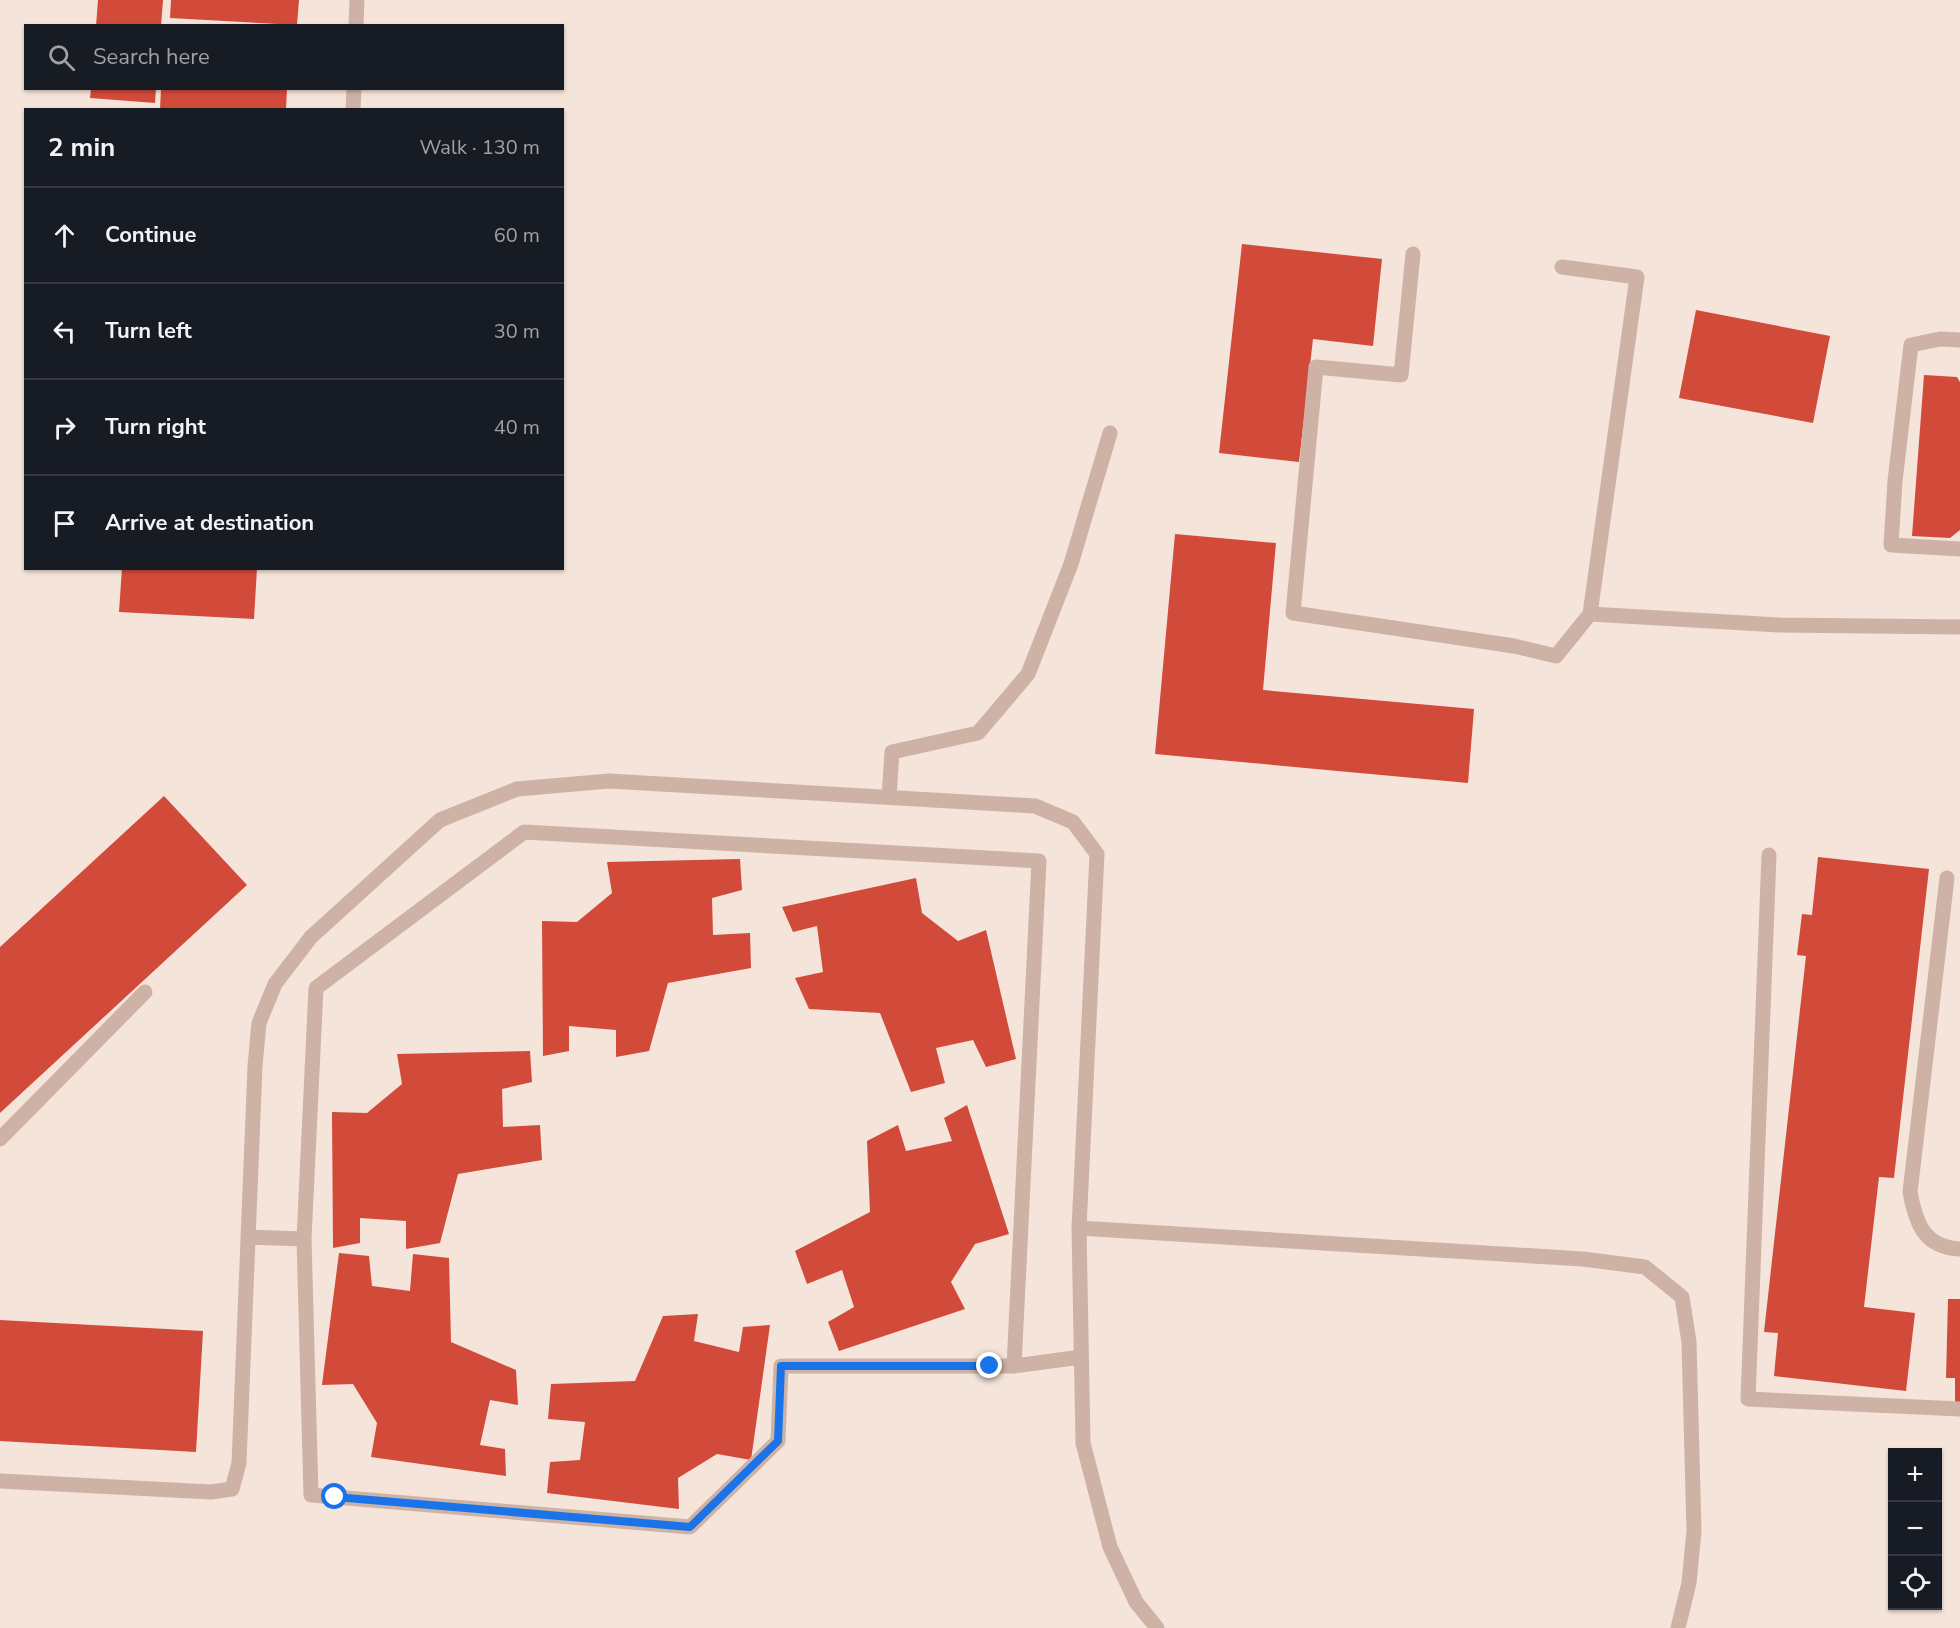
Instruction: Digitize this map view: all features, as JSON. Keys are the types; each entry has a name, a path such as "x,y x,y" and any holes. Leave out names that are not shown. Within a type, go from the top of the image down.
{"street":[{"path":"356,24 357,0"},
{"path":"353,108 354,90"},
{"path":"1413,254 1401,375 1316,367 1293,613 1514,646 1556,656 1590,614 1637,277 1562,267"},
{"path":"1960,340 1940,339 1911,345 1895,481 1891,545 1960,549"},
{"path":"889,797 892,753 978,733 1028,674 1071,564 1110,433"},
{"path":"1590,614 1779,625 1960,627"},
{"path":"0,1481 211,1492 232,1489 239,1464 255,1066 260,1023 275,984 311,937 440,820 517,789 609,781 1035,806 1073,822 1097,854 1079,1228 1083,1443 1110,1547 1136,1602 1157,1628"},
{"path":"1014,1366 1039,861 524,832 316,988 304,1239 311,1496 690,1527 778,1441 781,1366 1014,1366 1082,1357"},
{"path":"1769,855 1749,1399 1960,1410"},
{"path":"1947,878 1910,1192 1915,1219 1927,1237 1950,1249 1960,1250"},
{"path":"0,1139 145,992"},
{"path":"1079,1228 1583,1259 1645,1267 1682,1297 1689,1342 1694,1531 1689,1583 1678,1628"},
{"path":"248,1237 304,1239"}],"building":[{"path":"98,0 163,0 161,24 96,24"},
{"path":"171,0 299,0 297,24 170,18"},
{"path":"91,90 156,90 155,103 90,98"},
{"path":"161,90 287,90 286,108 160,108"},
{"path":"1242,244 1382,259 1373,346 1313,339 1299,462 1219,453"},
{"path":"1696,310 1830,336 1813,423 1679,398"},
{"path":"1924,375 1957,377 1960,382 1960,530 1950,538 1912,536"},
{"path":"1175,534 1276,543 1263,690 1474,709 1468,783 1155,754"},
{"path":"122,570 257,570 254,619 119,612"},
{"path":"164,796 247,885 0,1113 0,947"},
{"path":"1818,857 1929,869 1894,1178 1879,1177 1864,1307 1915,1313 1906,1391 1774,1376 1778,1333 1764,1332 1806,956 1797,955 1802,914 1812,915"},
{"path":"740,859 742,890 712,898 713,935 750,933 751,968 668,983 649,1051 616,1057 616,1030 569,1026 569,1051 543,1056 542,921 577,922 612,893 607,862"},
{"path":"916,878 922,913 958,941 986,930 1016,1059 986,1067 973,1040 936,1048 945,1083 911,1092 880,1013 809,1009 795,978 823,972 817,926 793,932 782,907"},
{"path":"530,1051 532,1082 502,1089 503,1127 540,1125 542,1160 458,1174 440,1243 406,1249 406,1221 360,1218 360,1243 333,1248 332,1112 367,1113 402,1084 397,1054"},
{"path":"967,1105 1009,1234 975,1244 951,1282 965,1309 839,1351 828,1322 854,1307 842,1270 807,1284 795,1251 870,1212 867,1141 898,1125 906,1151 952,1141 944,1118"},
{"path":"339,1253 369,1256 372,1286 410,1291 413,1254 449,1258 451,1342 516,1370 518,1405 490,1400 480,1445 505,1449 506,1476 371,1457 377,1423 353,1384 322,1385"},
{"path":"1948,1299 1960,1299 1960,1403 1955,1403 1955,1378 1946,1378"},
{"path":"698,1314 694,1341 739,1352 743,1327 770,1325 751,1460 717,1454 678,1478 679,1509 547,1493 550,1462 580,1460 585,1422 548,1419 551,1384 635,1381 663,1316"},
{"path":"0,1320 203,1331 196,1452 0,1441"}],"route":[{"path":"335,1497 690,1527 778,1441 781,1366 990,1366"}]}
